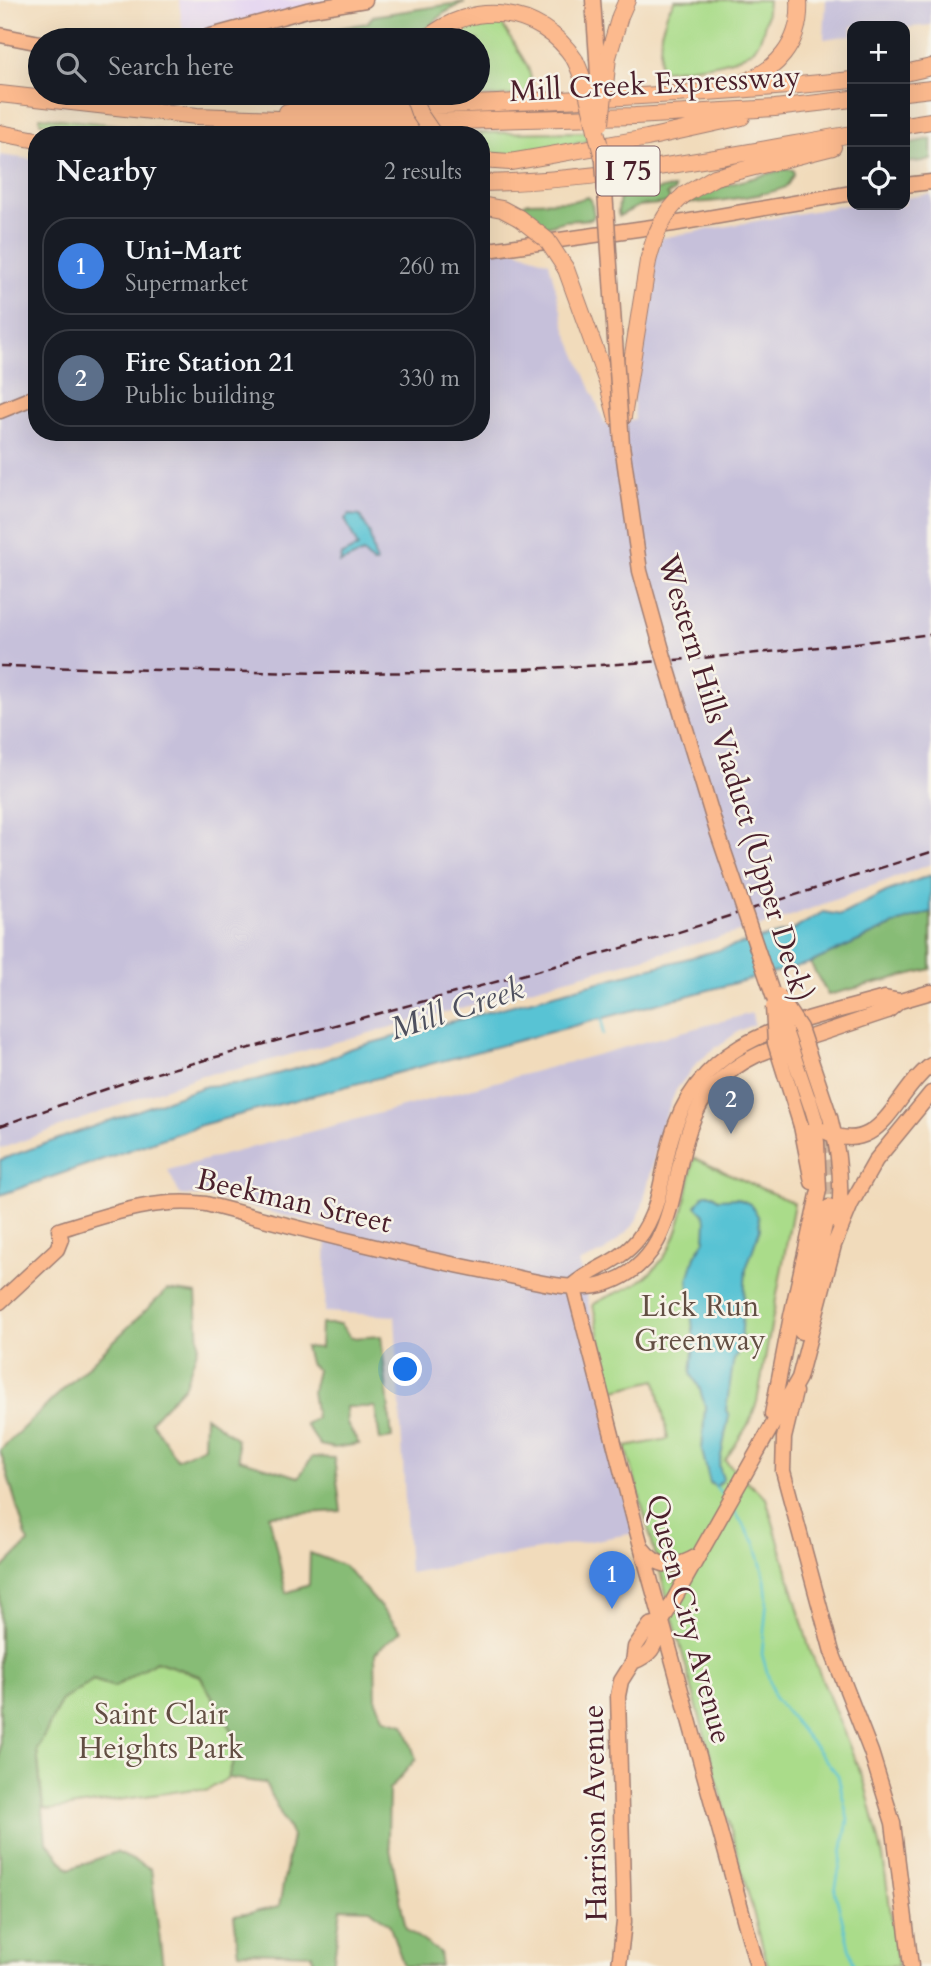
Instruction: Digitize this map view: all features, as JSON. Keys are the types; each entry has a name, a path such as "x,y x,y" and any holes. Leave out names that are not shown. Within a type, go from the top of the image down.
{"highway":[{"path":"601,123 602,58 627,0"},
{"path":"703,93 745,82 772,67 791,46 796,34 799,0"},
{"path":"437,28 459,12 480,6 506,7 527,14 543,24 567,48 587,86 593,125 603,157"},
{"path":"910,72 931,67"},
{"path":"490,104 703,93 847,81"},
{"path":"910,91 931,89"},
{"name":"Mill Creek Expressway","path":"0,94 28,97"},
{"name":"Mill Creek Expressway","path":"98,105 197,116 321,122 463,122 623,117 775,108 847,100"},
{"path":"416,105 428,126"},
{"path":"197,116 473,105"},
{"path":"490,161 510,162 541,157 712,125 775,108"},
{"path":"910,124 931,121"},
{"path":"0,133 28,138"},
{"path":"622,445 623,363 659,226 673,204 715,177 773,156 847,139"},
{"name":"I 75","path":"490,182 564,178 773,156"},
{"path":"490,207 502,209 519,218 547,240 566,269 615,407 622,445"}],"main road":[{"path":"240,28 307,10 365,0"},
{"path":"593,0 602,58"},
{"path":"0,35 28,41"},
{"name":"Western Hills Viaduct (Upper Deck)","path":"601,123 622,445 640,571 717,831 811,1107 819,1172 828,1200 812,1225 791,1315 770,1426"},
{"path":"910,184 931,182"},
{"path":"490,250 847,194"},
{"path":"609,233 623,363"},
{"path":"0,411 28,400"},
{"path":"622,445 635,534 654,619 718,829 803,1082 824,1130"},
{"path":"771,981 800,1028 824,1130 834,1245"},
{"path":"771,981 775,1043 801,1126 809,1165 828,1200 785,1402"},
{"path":"573,1285 583,1276 620,1257 646,1229 655,1210 670,1140 680,1112 692,1089 719,1060 747,1041 779,1028 885,998 900,1002 931,992"},
{"path":"824,1130 859,1138 867,1136 878,1127 919,1074 931,1065"},
{"name":"Harrison Avenue","path":"618,1966 624,1922 618,1696 621,1681 633,1662 635,1647 650,1625 662,1622 799,1378 834,1245 851,1204 870,1170 931,1093"},
{"name":"Western Hills Viaduct (Upper Deck)","path":"811,1107 824,1130"},
{"name":"Beekman Street","path":"0,1302 57,1249 61,1239 59,1230 130,1209 178,1202 206,1204 472,1269 573,1285"},
{"name":"Queen City Avenue","path":"573,1285 641,1547 757,1966"},
{"path":"799,1378 784,1438 783,1471 832,1653 872,1752 893,1823 911,1966"},
{"path":"751,1464 759,1458 768,1457 776,1461 783,1471"},
{"path":"641,1547 655,1561 668,1566 683,1564 698,1555"}],"shaded area":[{"path":"179,0 336,0 238,28 182,28"},
{"path":"826,0 931,0 931,25 910,27 910,21 847,21 847,36 824,39"},
{"path":"0,155 28,159 28,441 490,441 490,240 549,262 566,330 605,423 635,420 632,380 654,260 661,238 847,205 847,210 910,210 910,197 931,194 931,864 772,923 234,1070 202,1075 0,1149"},
{"path":"752,1013 754,1024 739,1031 697,1063 676,1090 664,1120 641,1211 633,1226 604,1252 579,1263 641,1532 409,1573 395,1316 325,1312 327,1226 208,1197 180,1195 168,1170"}],"green space":[{"path":"675,0 768,0 758,43 741,57 728,61 659,71 661,32"},
{"path":"465,2 444,13 428,28 340,28 367,23 373,16"},
{"path":"472,22 502,24 528,67 535,94 490,97 490,28 465,28"},
{"path":"40,117 127,126 63,126 40,122"},
{"path":"587,132 588,141 508,157 490,155 490,133"},
{"path":"931,139 931,160 910,162 910,143"},
{"path":"785,169 793,170 794,174 786,186 778,190 753,196 688,202 706,191"},
{"path":"675,188 675,191 667,194 670,199 668,203 639,206 619,216 620,194"},
{"path":"588,197 594,215 592,219 564,221 545,227 530,216 523,205 528,202 573,201"},
{"path":"931,912 931,969 828,995 810,963 900,922"},
{"name":"Lick Run Greenway","path":"694,1158 794,1203 757,1402 749,1423 725,1461 766,1498 810,1650 865,1784 883,1857 898,1966 768,1966 626,1447 668,1439 656,1380 611,1391 593,1305 637,1283 663,1258 678,1228"},
{"path":"167,1290 196,1294 199,1344 185,1385 151,1421 177,1459 204,1446 205,1416 236,1438 239,1459 299,1477 312,1457 334,1458 341,1511 269,1515 286,1593 309,1585 310,1553 345,1566 401,1631 375,1653 376,1701 385,1719 404,1724 416,1759 389,1790 388,1839 406,1929 439,1952 441,1966 404,1966 389,1924 370,1909 341,1908 333,1966 314,1966 312,1954 239,1952 234,1916 279,1907 292,1836 265,1783 228,1778 239,1742 200,1676 156,1661 114,1687 93,1680 61,1701 37,1750 46,1841 69,1869 116,1852 151,1869 163,1966 0,1966 0,1571 28,1543 0,1450"},
{"path":"321,1324 340,1324 351,1338 381,1336 392,1438 380,1440 375,1407 346,1407 347,1424 359,1444 334,1448 320,1445 305,1424 316,1418 312,1391 317,1370 309,1363 305,1347 320,1348"},
{"name":"Saint Clair Heights Park","path":"156,1661 200,1676 239,1742 228,1778 206,1791 194,1789 49,1810 43,1807 37,1750 61,1701 93,1680 115,1687"}],"water":[{"path":"349,515 360,516 369,532 376,563 363,553 340,563 342,555 358,547 345,519"},
{"path":"931,875 931,912 900,922 810,963 201,1125 0,1195 0,1160 206,1086 245,1083 323,1061 349,1049 793,930 823,912 841,915 886,892"},
{"path":"705,1194 712,1194 718,1199 737,1198 750,1204 758,1216 760,1229 746,1269 741,1343 733,1363 726,1410 729,1416 719,1466 723,1479 716,1487 710,1483 702,1451 705,1406 699,1387 691,1374 694,1341 688,1280 695,1256 705,1240 706,1221 696,1206"}],"waterway":[{"path":"602,1017 603,1034"},
{"path":"716,1487 725,1498"},
{"path":"731,1506 755,1543 765,1579 767,1599 762,1654 774,1697 838,1775 848,1820 835,1892 854,1966"}],"tunnel":[{"path":"820,1140 826,1164 829,1207"}],"railway":[{"path":"0,666 318,673 551,668 678,660 931,634"},
{"path":"0,1126 138,1078 663,937 931,852"}],"place":[{"name":"Fire Station 21","path":"731,1134"},
{"name":"Uni-Mart","path":"612,1609"}],"water label":[{"name":"Mill Creek","path":"457,1009"}]}
